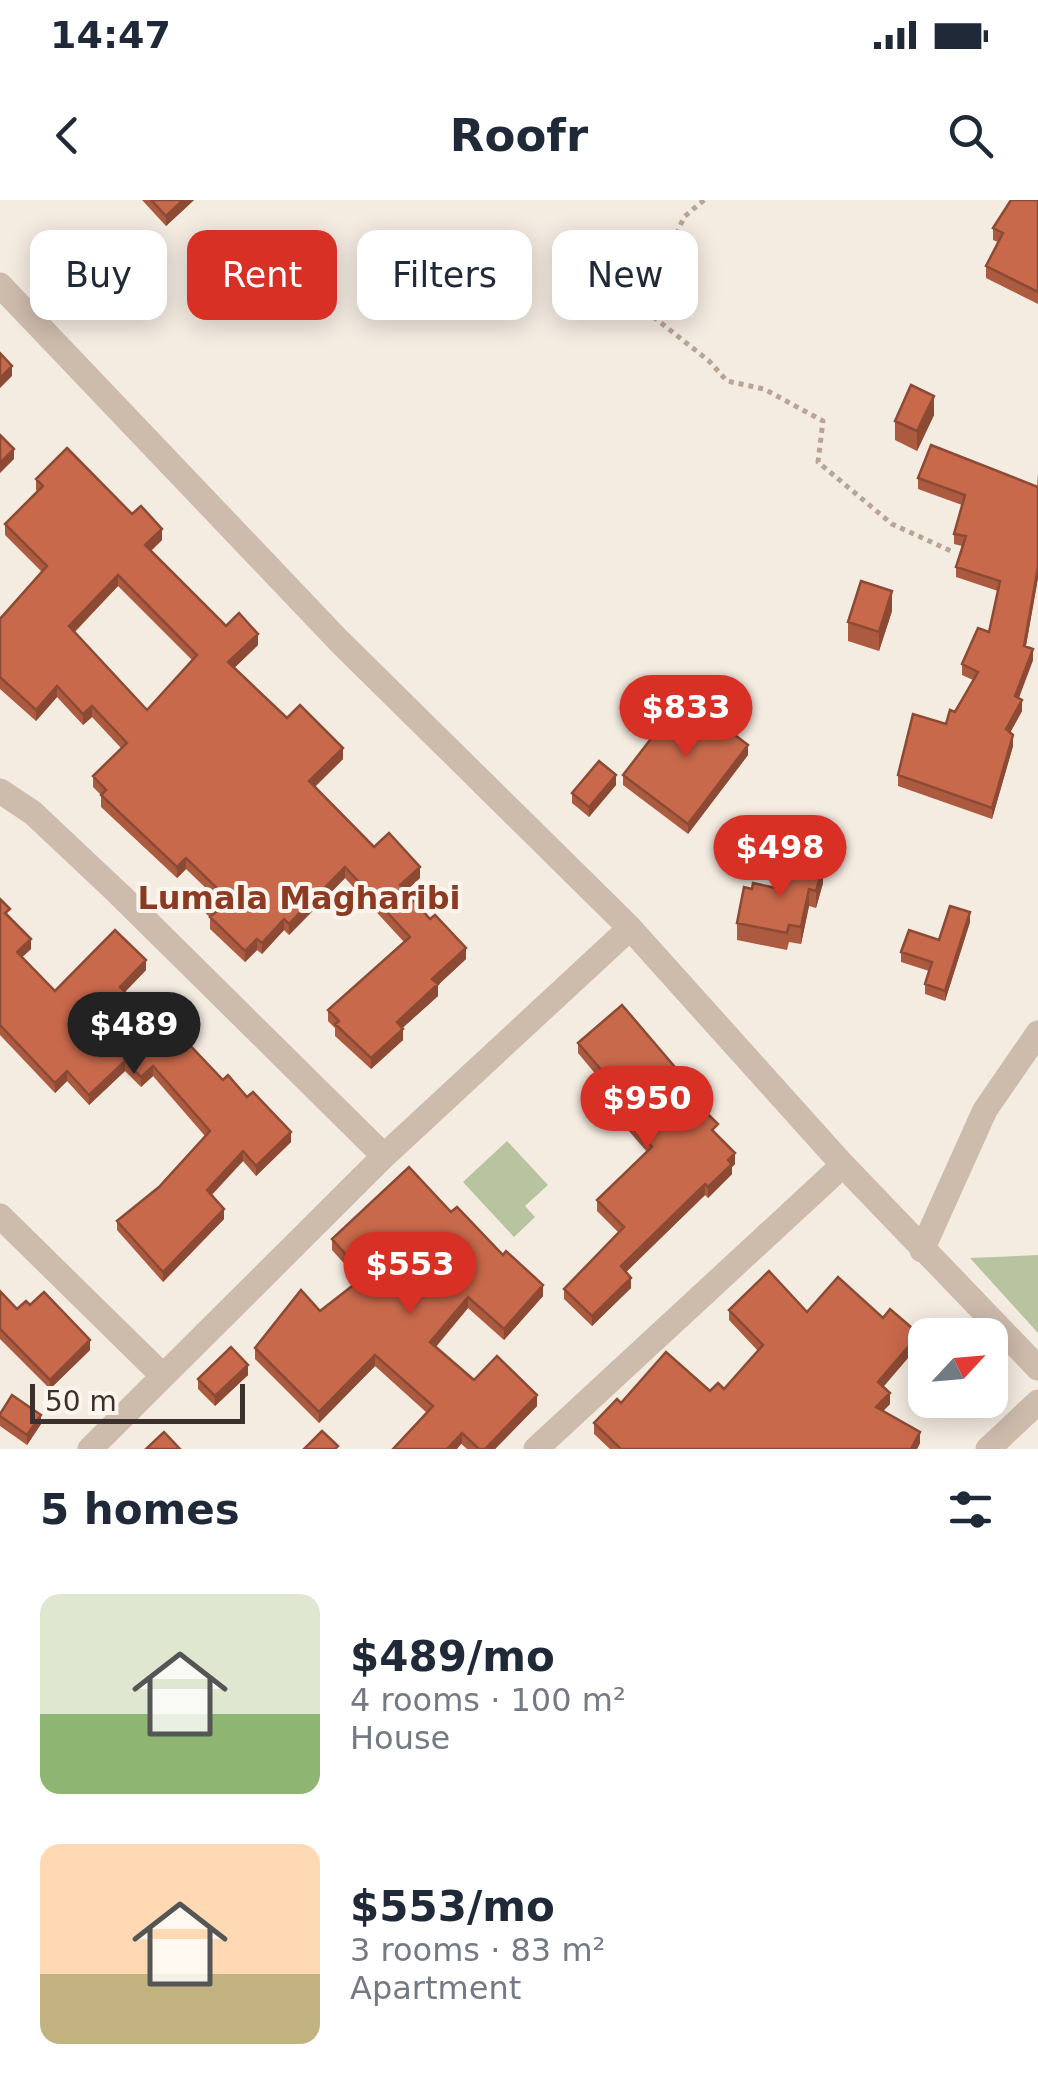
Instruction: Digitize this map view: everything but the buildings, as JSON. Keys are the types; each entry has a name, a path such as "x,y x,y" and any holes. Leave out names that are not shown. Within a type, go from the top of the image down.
{"street":[{"path":"0,285 326,627 630,928 843,1165 1038,1368"},
{"path":"0,791 34,813 384,1156"},
{"path":"90,1449 384,1156 630,928"},
{"path":"922,1250 985,1110 1038,1033"},
{"path":"536,1449 843,1165"},
{"path":"0,1216 162,1375"},
{"path":"988,1449 1038,1402"}],"path":[{"path":"704,200 684,217 673,242 636,273 610,304 636,303 709,361 727,381 764,389 823,421 818,462 892,524 950,552"}],"green space":[{"path":"507,1141 548,1185 525,1206 535,1217 514,1237 463,1182"},
{"path":"1038,1255 1038,1333 970,1258"}],"district":[{"name":"Lumala Magharibi","path":"299,898"}]}
